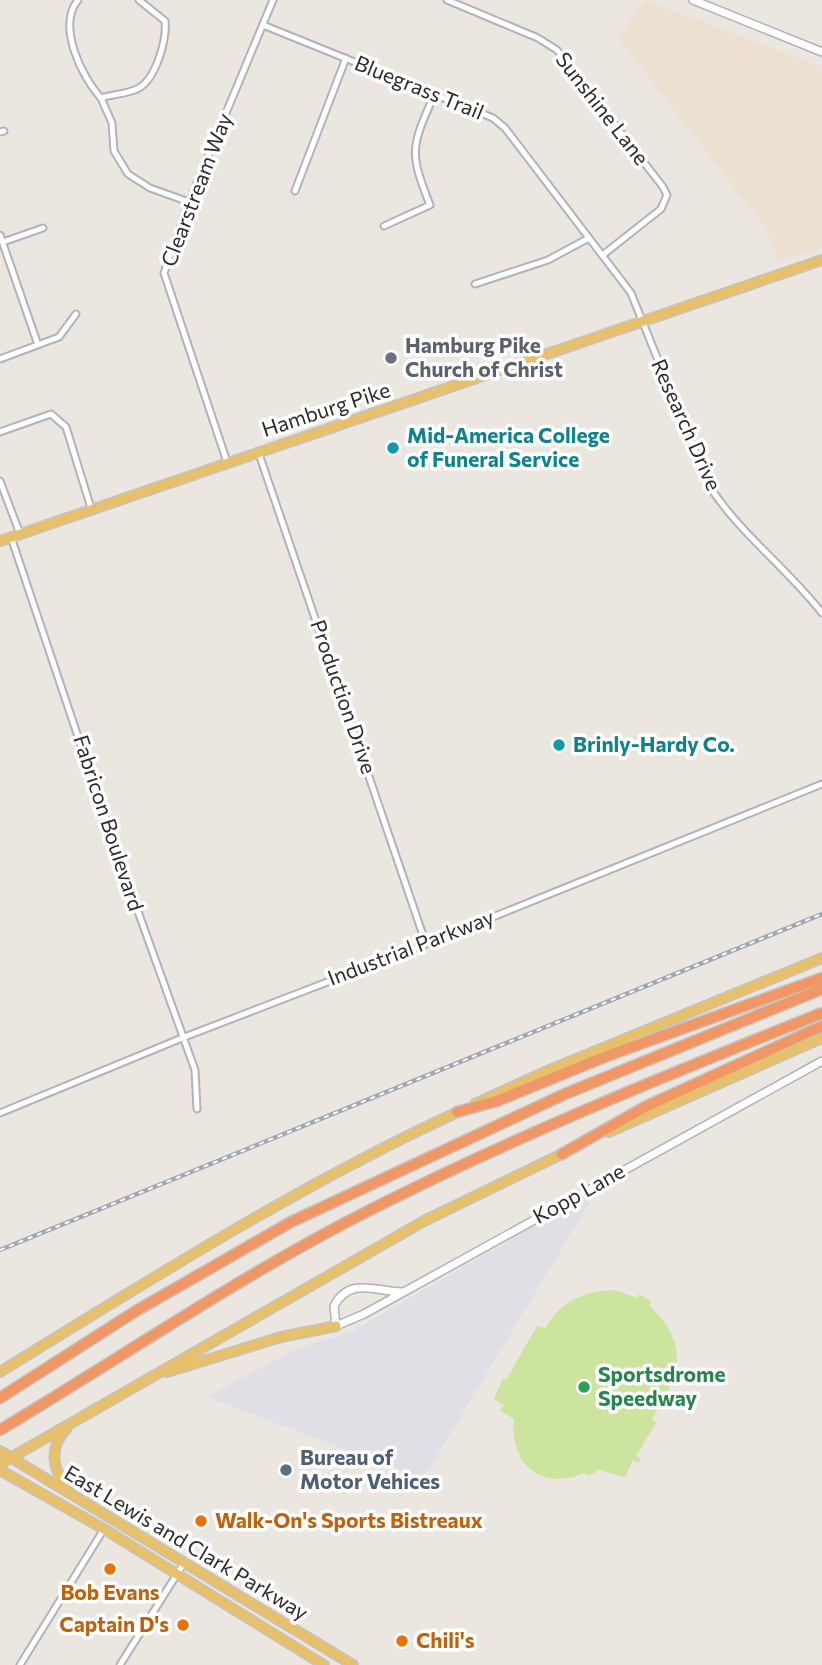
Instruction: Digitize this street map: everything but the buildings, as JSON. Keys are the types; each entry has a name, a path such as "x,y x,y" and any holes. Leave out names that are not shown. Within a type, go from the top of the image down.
{"highway":[{"path":"457,1112 497,1101 607,1056 822,978"},
{"path":"0,1398 136,1311 292,1222 565,1094 822,989"},
{"path":"4,1428 209,1298 370,1210 498,1147 822,1013"},
{"path":"562,1154 645,1107 822,1026"}],"main road":[{"name":"Hamburg Pike","path":"0,541 257,451 643,324 822,260"},
{"path":"0,1372 223,1234 384,1146 547,1071 822,958"},
{"path":"0,1464 424,1221 562,1154 822,1038"},
{"path":"149,1378 281,1337 336,1326"},
{"path":"71,1424 56,1443 54,1454 58,1475 74,1496"},
{"name":"East Lewis and Clark Parkway","path":"0,1451 354,1665"},
{"name":"East Lewis and Clark Parkway","path":"0,1470 104,1529 324,1665"}],"street":[{"path":"78,0 70,13 69,26 85,76 101,98 112,123 114,151 128,174 150,188 189,202"},
{"path":"101,98 137,90 146,83 159,54 166,32 165,21 139,0"},
{"name":"Clearstream Way","path":"227,462 164,273 189,202 273,0"},
{"name":"Sunshine Lane","path":"447,0 538,38 557,50 663,187 667,195 661,209 604,254"},
{"path":"693,0 822,52"},
{"name":"Bluegrass Trail","path":"263,25 493,118 505,128 604,254 631,293 643,324"},
{"path":"295,191 346,58"},
{"path":"384,226 430,205 414,166 420,129 435,93"},
{"path":"3,242 43,228"},
{"path":"0,235 38,345"},
{"path":"475,284 548,260 589,238"},
{"path":"0,359 58,337 76,314"},
{"name":"Research Drive","path":"643,324 708,484 734,519 797,581 822,613"},
{"path":"0,432 51,414 66,427 91,508"},
{"name":"Production Drive","path":"257,451 426,944"},
{"name":"Fabricon Boulevard","path":"0,481 182,1038 195,1070 197,1109"},
{"name":"Industrial Parkway","path":"0,1113 822,783"},
{"name":"Kopp Lane","path":"336,1326 403,1292 822,1061"},
{"path":"336,1326 334,1306 347,1289 362,1286 403,1292"},
{"path":"20,1665 104,1529"},
{"path":"120,1665 184,1563"}],"shaded area":[{"path":"645,0 822,67 822,248 779,261 765,227 618,38"},
{"path":"598,1189 423,1479 207,1397 296,1349 351,1332"}],"green space":[{"name":"Sportsdrome Speedway","path":"616,1290 637,1298 639,1294 651,1301 649,1305 663,1320 676,1348 674,1374 652,1419 656,1423 636,1456 641,1459 638,1463 633,1460 625,1477 599,1470 589,1476 584,1473 554,1479 542,1476 531,1470 523,1460 517,1449 514,1419 500,1411 504,1405 494,1399 503,1378 506,1380 537,1326 545,1328 559,1310 575,1299 594,1292"}],"railway":[{"path":"0,1250 822,914"}],"place":[{"name":"Hamburg Pike Church of Christ","path":"391,358"},
{"name":"Mid-America College of Funeral Service","path":"393,448"},
{"name":"Brinly-Hardy Co.","path":"559,745"},
{"name":"Sportsdrome Speedway","path":"584,1387"},
{"name":"Bureau of Motor Vehices","path":"286,1470"},
{"name":"Walk-On's Sports Bistreaux","path":"201,1521"},
{"name":"Bob Evans","path":"110,1569"},
{"name":"Captain D's","path":"183,1625"},
{"name":"Chili's","path":"402,1641"}]}
